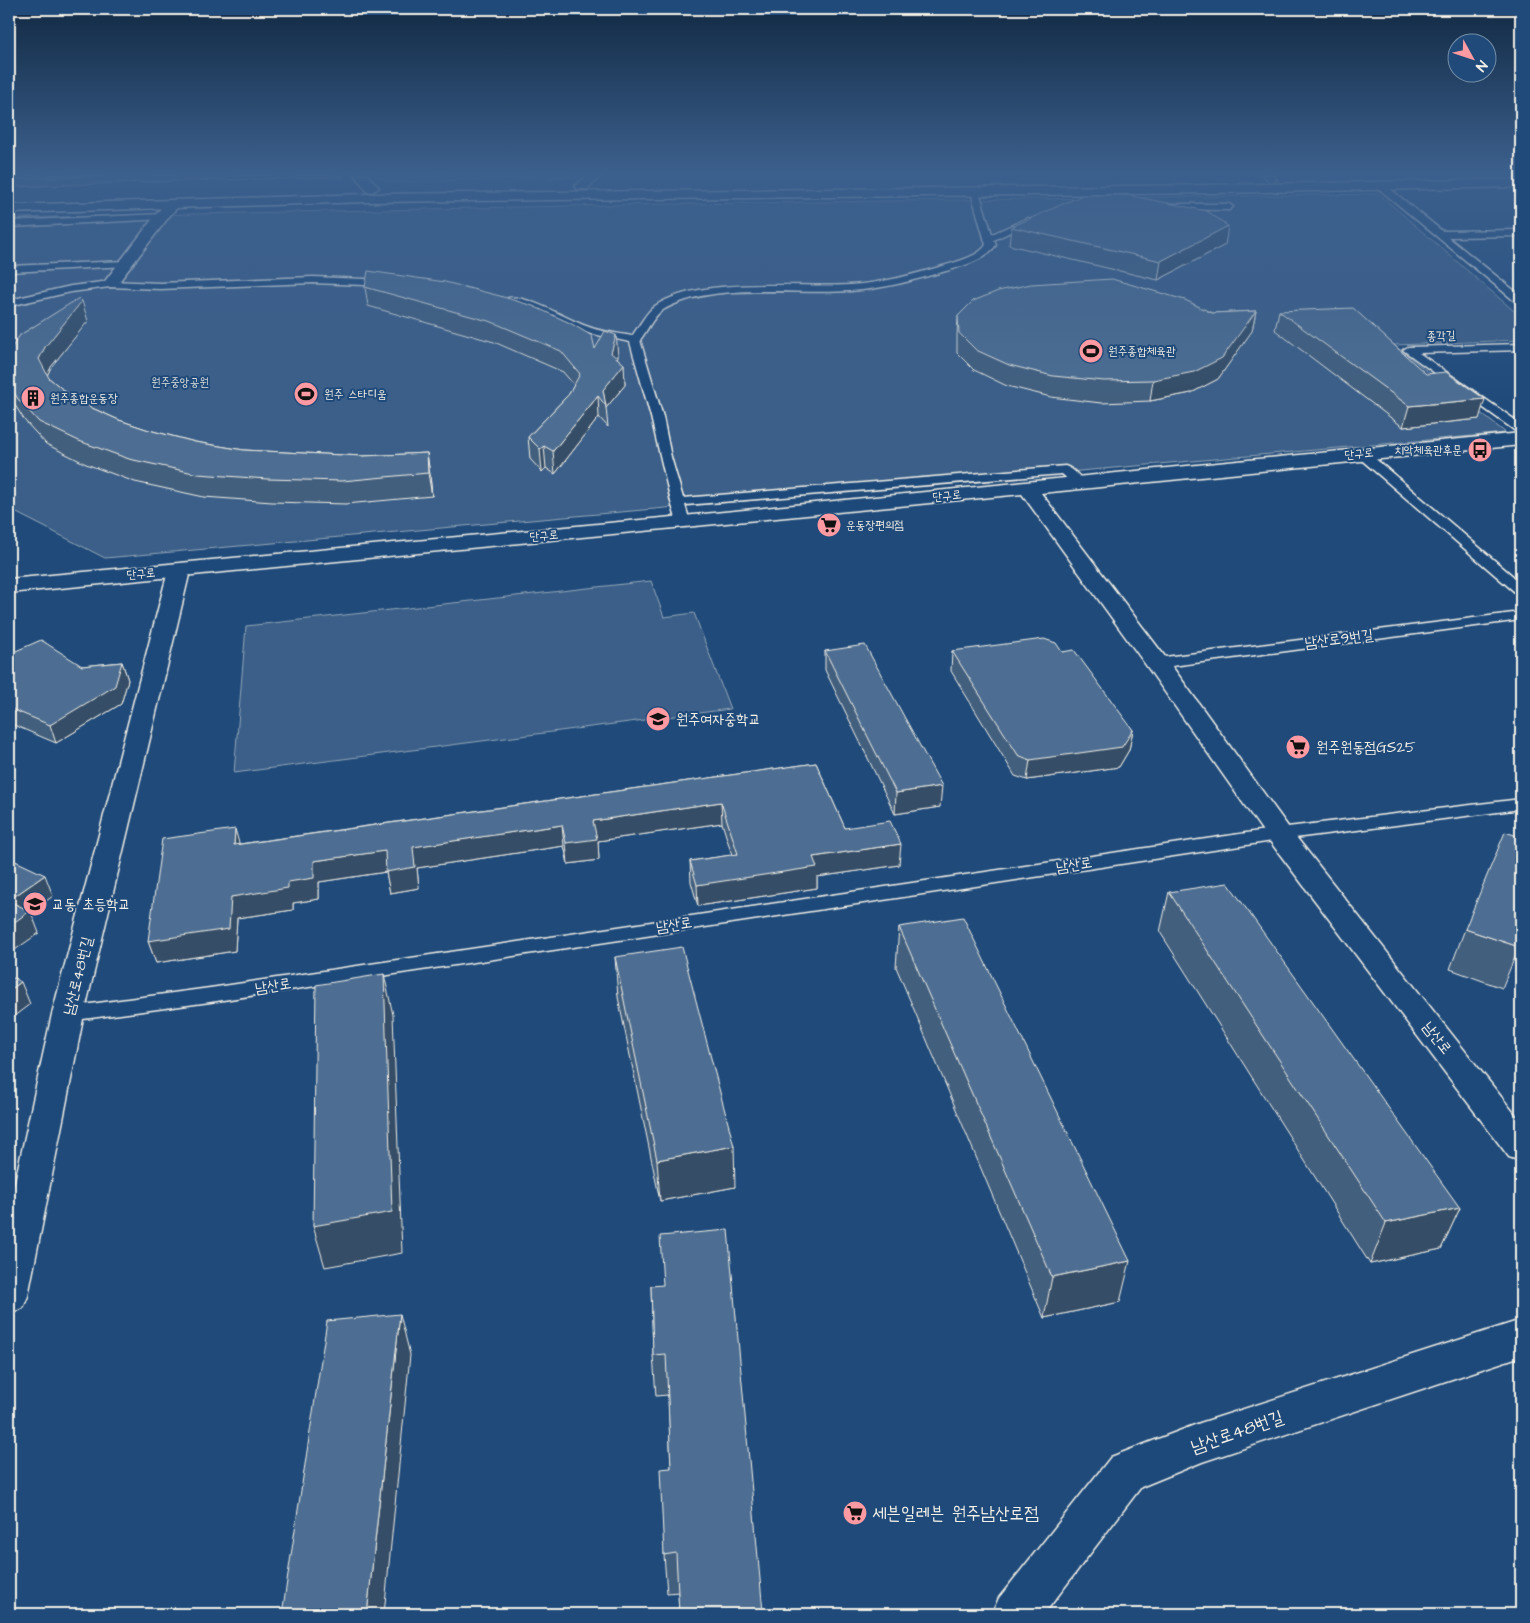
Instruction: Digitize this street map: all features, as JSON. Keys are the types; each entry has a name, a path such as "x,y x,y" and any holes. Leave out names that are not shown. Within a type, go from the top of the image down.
{"street":[{"path":"110,284 135,251"},
{"name":"단구로","path":"9,586 683,522 1361,453 1521,439"},
{"name":"남산로","path":"1027,488 1279,834 1521,1147"},
{"name":"남산로48번길","path":"9,1296 68,1014 179,571"},
{"name":"남산로48번길","path":"1015,1614 1126,1472 1200,1444 1521,1338"}],"lane":[{"path":"683,522 664,457 657,418 635,340 657,308 675,300 703,293 737,290 850,288 898,282 962,262 987,251"},
{"path":"1459,251 1521,301"},
{"path":"9,269 56,271 125,264"},
{"path":"9,303 71,289 110,284 160,286 313,280 402,284"},
{"path":"500,297 549,312 583,329 635,340"},
{"name":"종각길","path":"1521,347 1408,350 1521,429"},
{"path":"1361,453 1521,590"},
{"name":"단구로","path":"677,502 1065,470 1078,482"},
{"name":"남산로9번길","path":"1156,663 1521,616"},
{"name":"남산로","path":"68,1014 210,995 1279,834 1521,804"}],"green space":[{"name":"원주중앙공원","path":"9,251 1445,251 1521,317 1521,340 1394,345 1506,433 105,558 9,509"},
{"path":"651,581 664,617 694,613 730,709 234,773 246,626"}],"building":[{"path":"1116,251 1181,251 1161,261"},
{"path":"368,271 445,282 533,306 570,323 592,336 595,349 605,331 616,335 611,353 624,364 603,390 606,406 598,396 553,451 544,446 540,449 528,437 569,394 580,374 561,351 492,322 365,287"},
{"name":"원주종합체육관","path":"1112,279 1185,300 1212,313 1256,311 1222,358 1194,372 1153,380 1104,381 1053,376 1009,365 976,350 959,333 958,316 973,301 998,291 1031,284"},
{"path":"79,298 82,301 45,347 39,359 49,378 66,392 92,408 149,430 195,442 244,450 363,456 427,453 428,473 342,481 267,479 198,474 129,459 79,441 39,422 18,399 9,384 9,352 20,335"},
{"path":"1353,308 1426,374 1446,372 1485,399 1409,406 1279,311"},
{"path":"1044,639 1056,643 1062,652 1074,650 1133,730 1122,747 1030,760 1018,755 952,651"},
{"path":"41,640 82,666 122,662 115,686 50,725 9,708 9,654"},
{"path":"865,645 942,786 896,793 825,651"},
{"path":"816,763 845,828 890,821 901,844 813,857 817,867 697,885 690,861 738,854 721,802 593,821 597,839 566,843 562,825 413,847 415,867 386,872 385,851 314,861 314,878 288,882 288,888 231,897 229,929 148,941 162,839 235,829 234,845"},
{"path":"1505,832 1521,837 1521,941 1519,947 1465,929"},
{"path":"9,858 45,875 9,900"},
{"path":"1228,883 1460,1208 1386,1223 1169,892"},
{"path":"9,901 30,911 9,926"},
{"path":"963,917 1130,1261 1052,1277 899,927"},
{"path":"682,947 734,1146 657,1160 615,957"},
{"path":"384,974 392,1212 313,1226 316,985"},
{"path":"9,976 21,982 9,991"},
{"path":"728,1230 763,1612 679,1614 676,1553 664,1555 660,1469 671,1468 666,1354 653,1355 651,1286 663,1285 660,1236"},
{"path":"400,1314 367,1614 282,1614 327,1321"}],"place":[{"name":"원주종합체육관","path":"1091,351"},
{"name":"원주 스타디움","path":"306,394"},
{"name":"원주종합운동장","path":"33,398"},
{"name":"치악체육관후문","path":"1480,450"},
{"name":"운동장편의점","path":"829,525"},
{"name":"원주여자중학교","path":"658,719"},
{"name":"원주원동점GS25","path":"1298,747"},
{"name":"교동 초등학교","path":"35,904"},
{"name":"세븐일레븐 원주남산로점","path":"855,1513"}]}
